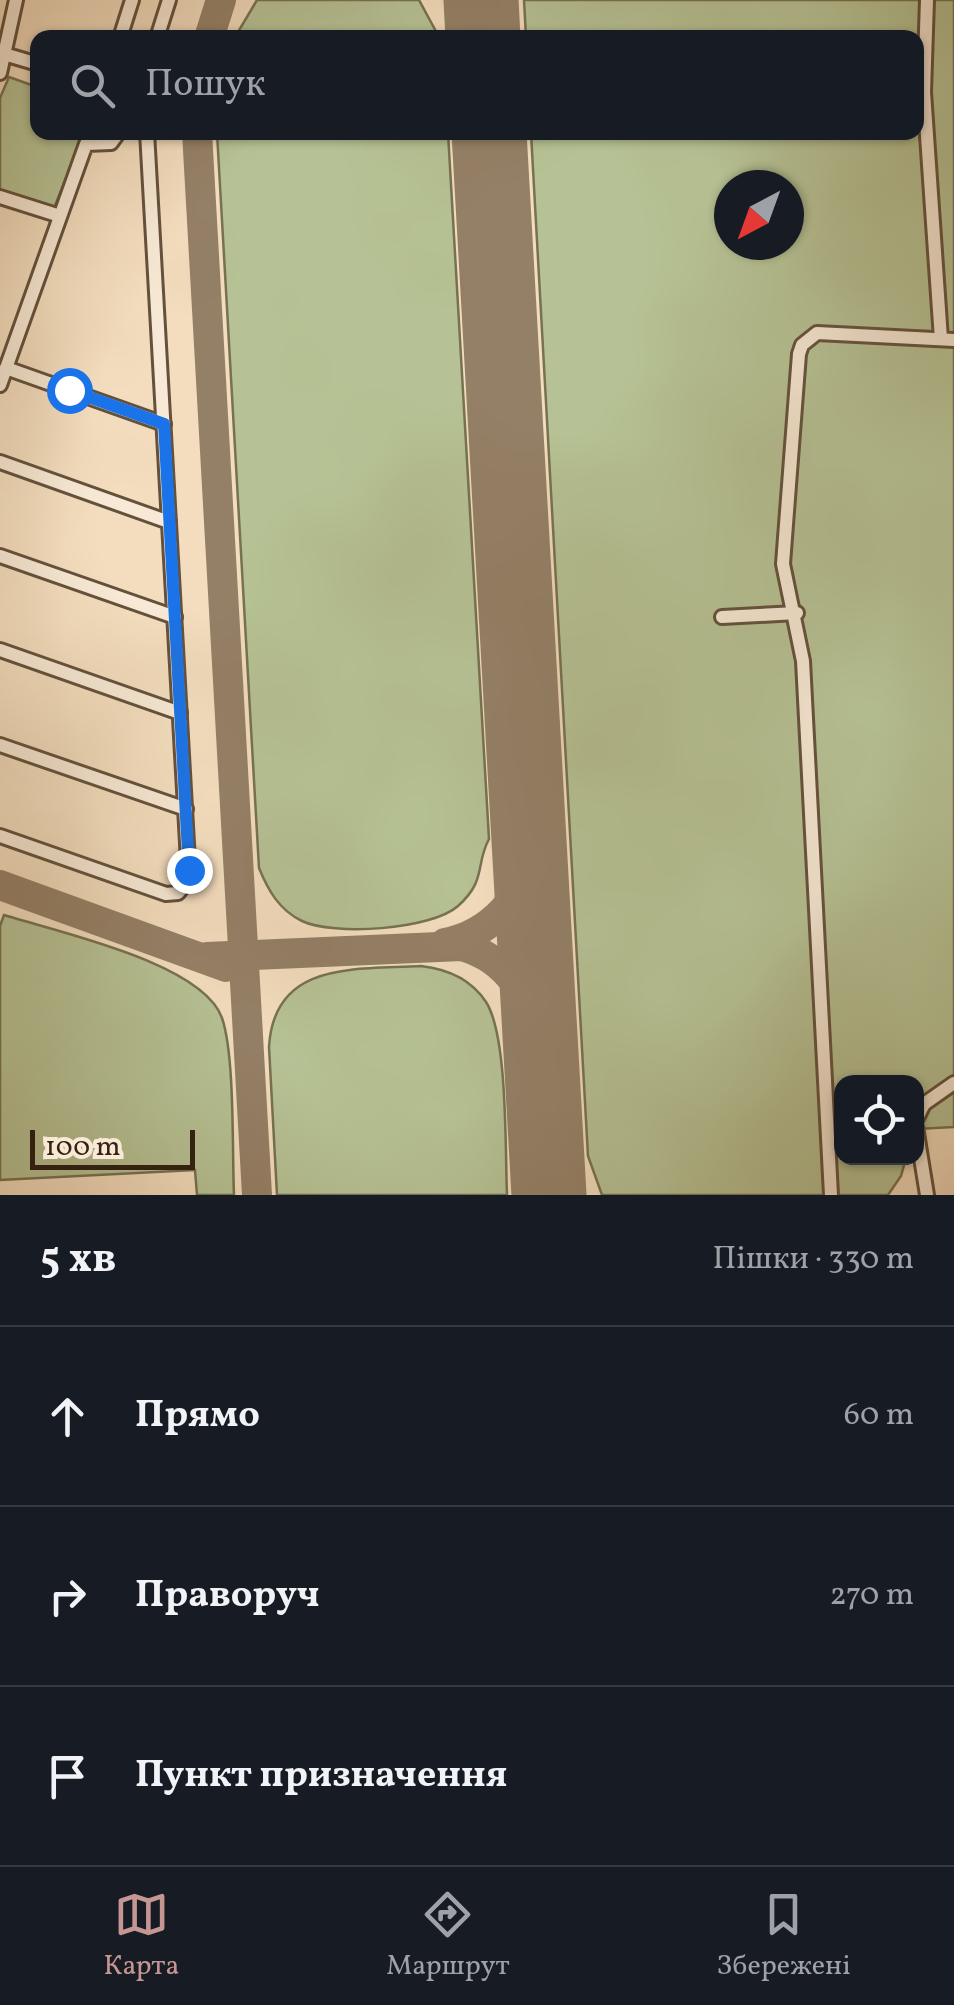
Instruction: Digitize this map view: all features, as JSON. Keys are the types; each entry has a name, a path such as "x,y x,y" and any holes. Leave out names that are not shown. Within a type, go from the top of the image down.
{"lane":[{"path":"0,72 16,0"},
{"path":"123,30 132,0"},
{"path":"160,30 169,0"},
{"path":"831,1195 796,613 782,544 802,345 817,334 948,340 924,92 927,0"},
{"path":"4,54 30,62"},
{"path":"0,385 86,144 95,140"},
{"path":"0,836 174,894 189,879 147,140"},
{"path":"0,197 60,216"},
{"path":"6,368 164,424"},
{"path":"0,462 169,522"},
{"path":"0,556 175,617"},
{"path":"722,617 796,613"},
{"path":"0,650 180,712"},
{"path":"0,744 186,809"},
{"path":"924,1104 954,1083"},
{"path":"922,1165 926,1195"}],"green space":[{"path":"257,0 419,0 435,30 239,30"},
{"path":"524,0 954,0 954,1127 924,1129 924,1075 834,1075 834,1165 904,1165 888,1195 602,1195 588,1156 531,140 924,140 924,30 526,30"},
{"path":"9,77 30,84 30,140 82,140 54,208 0,191 0,98"},
{"path":"217,140 448,140 489,839 477,880 458,906 427,921 382,928 336,928 302,921 270,892 259,868"},
{"path":"4,915 126,952 188,981 209,998 222,1018 229,1055 234,1195 197,1195 195,1170 0,1180 0,926"},
{"path":"421,966 466,981 486,1002 493,1018 502,1066 507,1195 277,1195 269,1047 274,1019 286,998 302,984 322,975"}],"taxiway":[{"path":"212,30 221,0"},
{"path":"473,0 482,30"},
{"path":"197,140 257,1195"},
{"path":"445,943 477,931 503,910 522,882 529,848"},
{"path":"0,885 226,967"},
{"path":"207,957 462,946 479,952 505,971 523,995 540,1041"},
{"path":"547,1164 557,1195"}],"runway":[{"path":"481,0 483,30"},
{"path":"489,140 549,1195"}],"route":[{"path":"69,390 164,424 189,870"}]}
